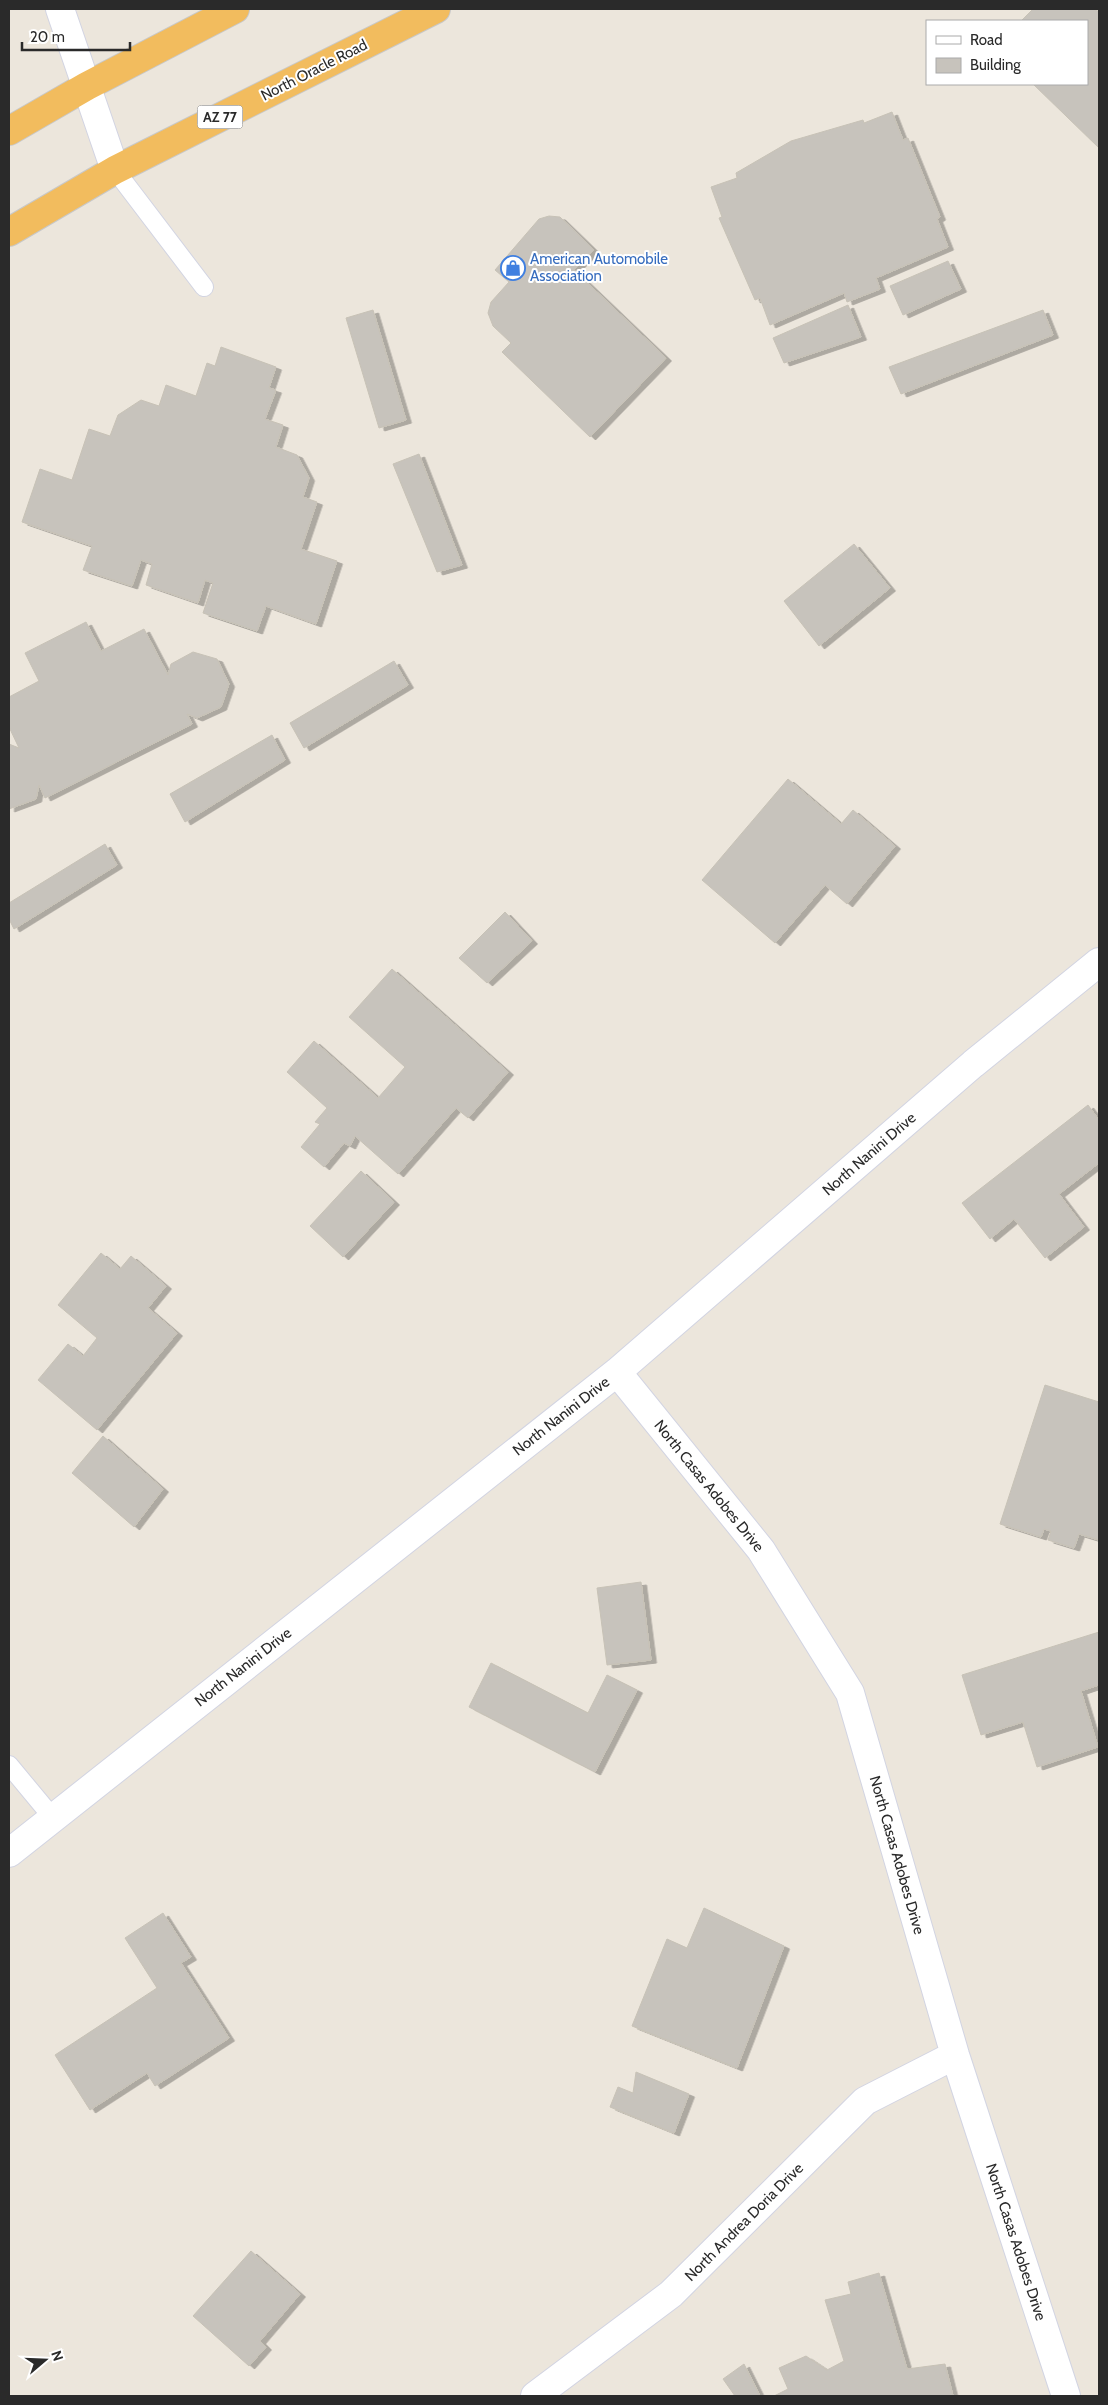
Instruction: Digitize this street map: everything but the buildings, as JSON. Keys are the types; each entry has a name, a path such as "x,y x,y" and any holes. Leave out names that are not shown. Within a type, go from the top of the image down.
{"highway":[{"path":"9,131 87,86 234,9"},
{"name":"North Oracle Road","path":"9,232 115,170 436,9"}],"street":[{"path":"60,9 115,170"},
{"name":"North Nanini Drive","path":"9,1853 617,1372 973,1064 1099,962"},
{"name":"North Casas Adobes Drive","path":"617,1372 761,1550 850,1693 955,2055 1066,2396"},
{"name":"North Andrea Doria Drive","path":"535,2396 671,2294 865,2101 955,2055"}],"lane":[{"path":"115,170 204,287"},
{"path":"9,1764 53,1818"}],"place":[{"name":"American Automobile Association","path":"513,268"}]}
